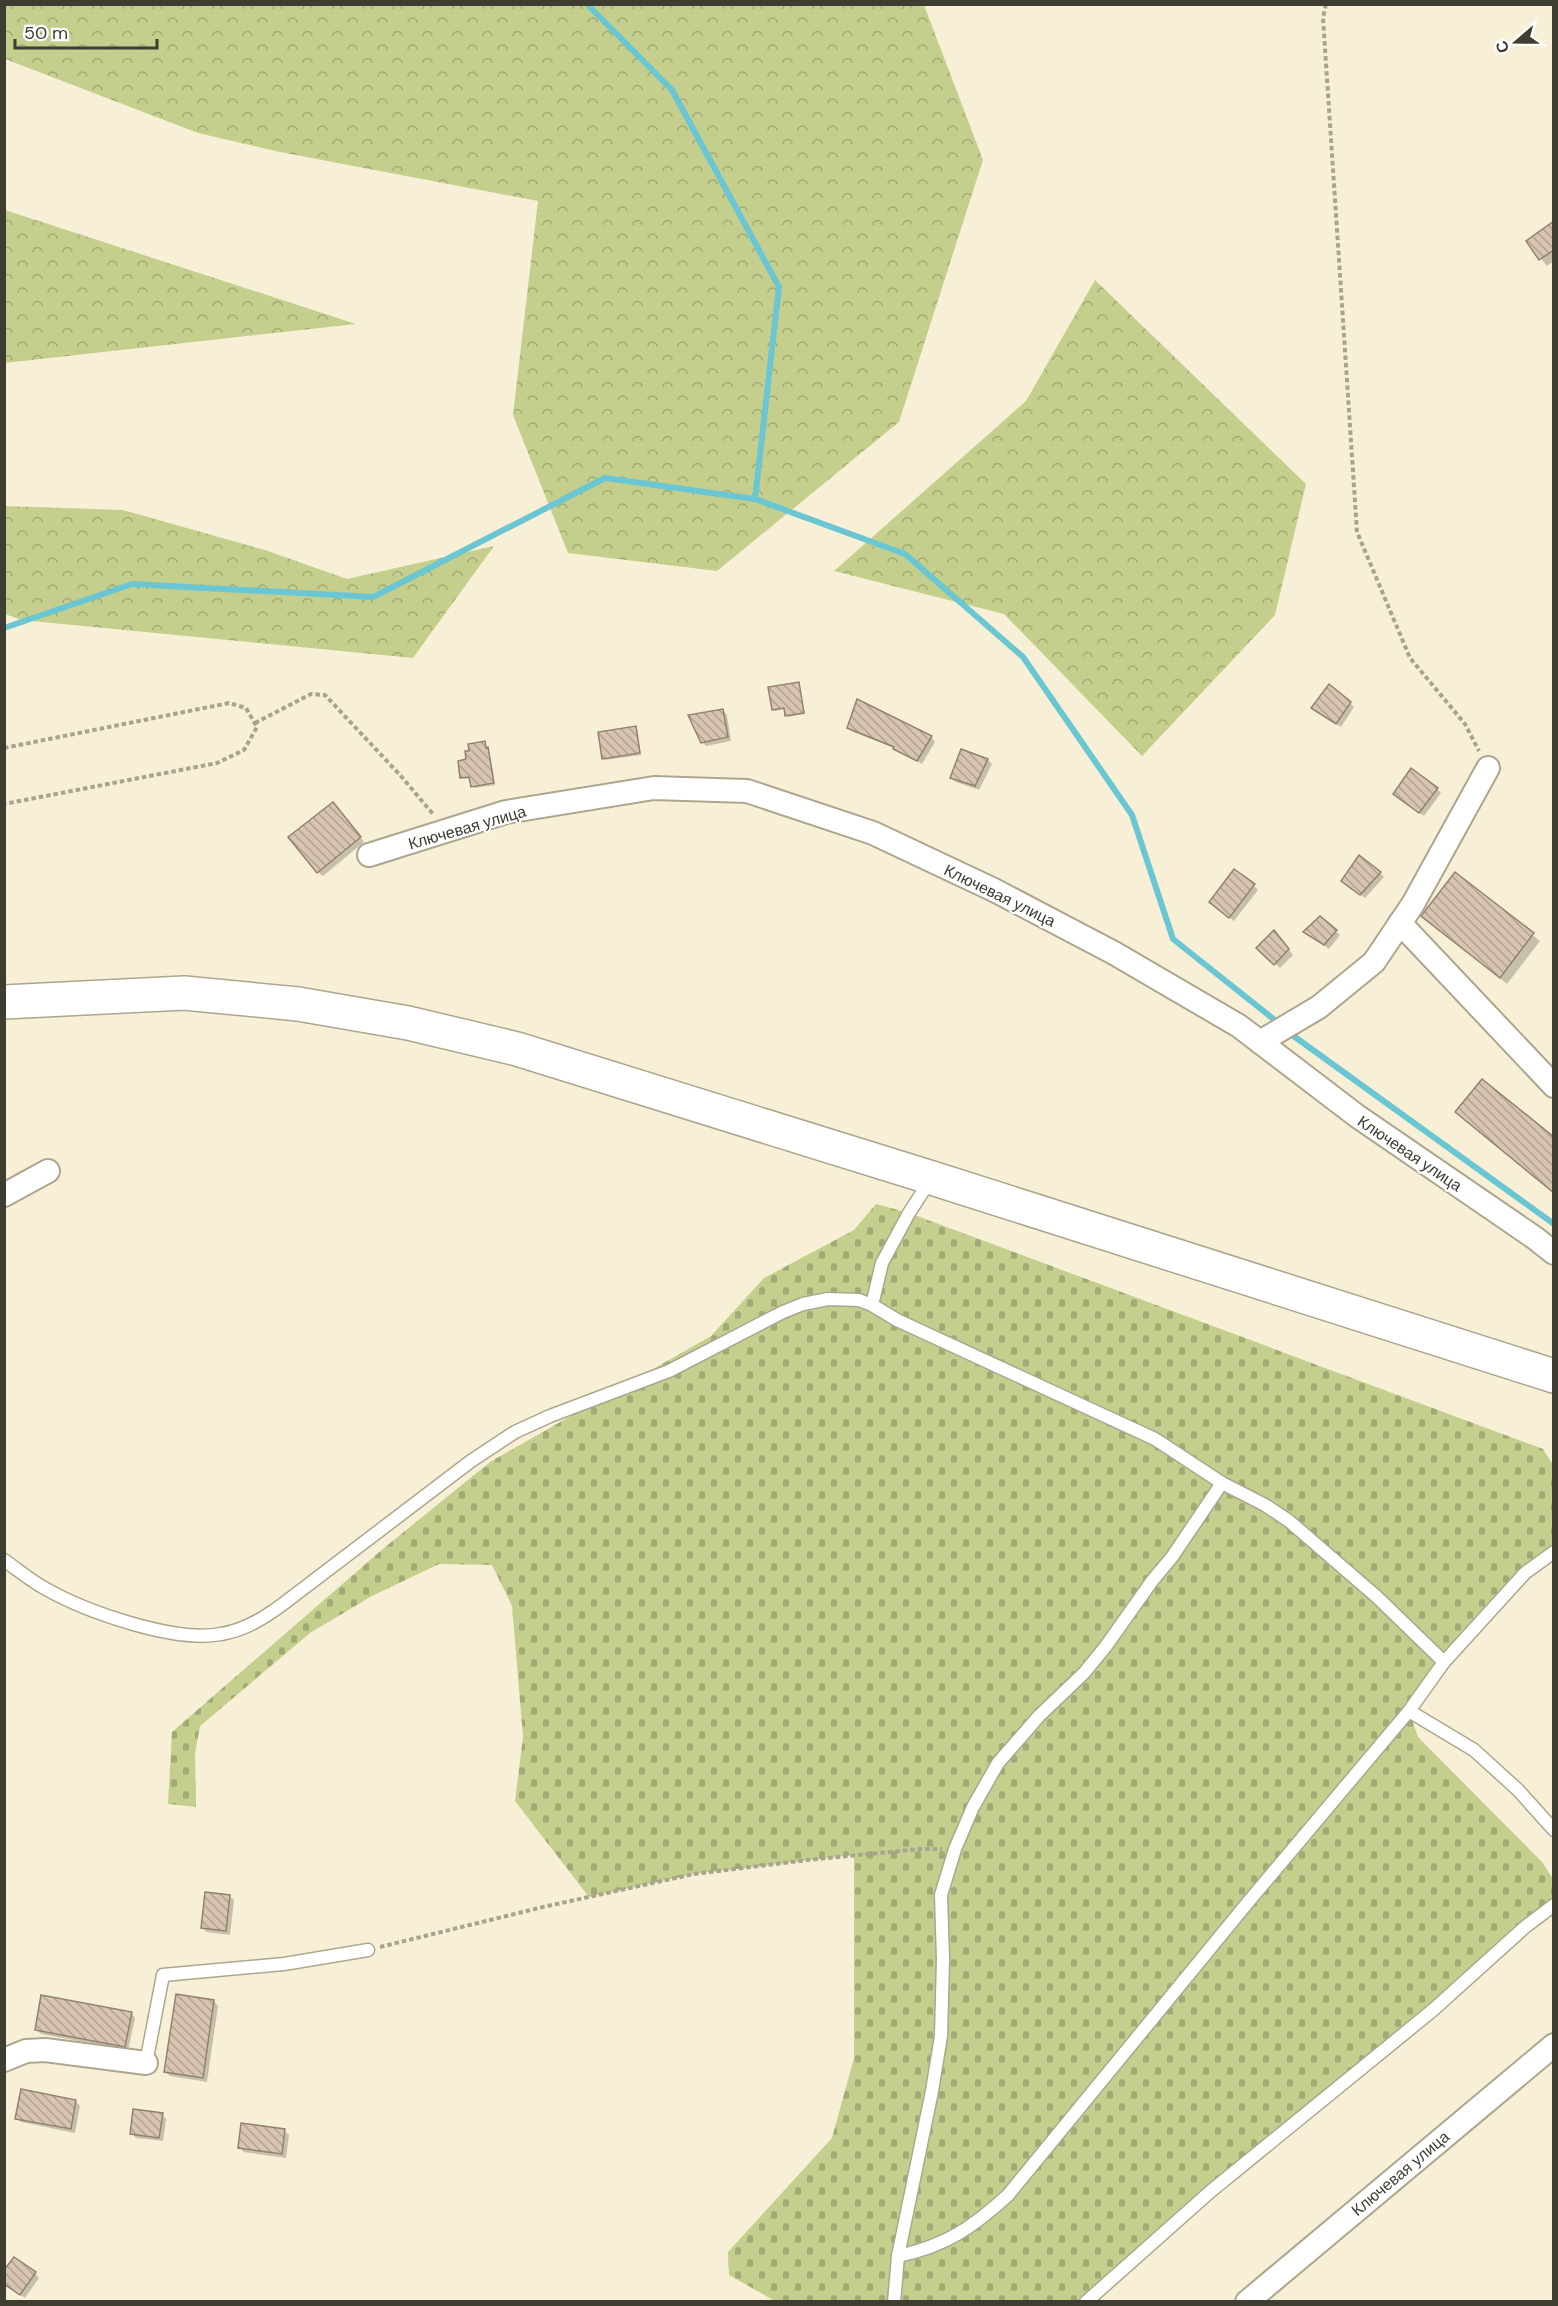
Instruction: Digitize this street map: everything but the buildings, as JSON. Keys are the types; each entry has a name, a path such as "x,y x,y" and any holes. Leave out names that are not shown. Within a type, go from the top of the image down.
{"highway":[{"path":"4,1002 184,993 298,1004 408,1023 517,1049 1554,1376"}],"street":[{"path":"1260,1042 1319,1007 1374,962 1413,904 1488,768"},
{"name":"Ключевая улица","path":"369,855 506,812 654,788 747,791 873,833 994,890 1114,953 1239,1026 1357,1116 1554,1253"},
{"path":"1400,923 1554,1086"},
{"path":"4,1195 48,1171"},
{"name":"Ключевая улица","path":"1247,2301 1554,2045"},
{"path":"4,2060 26,2051 45,2050 146,2063"}],"lane":[{"path":"872,1305 882,1263 909,1213 932,1178"},
{"path":"4,1560 27,1578 48,1590 98,1611 162,1631 198,1636 221,1634 240,1629 260,1620 283,1604 471,1461 515,1432 550,1416 669,1371 783,1312 804,1304 845,1298 872,1305 897,1320 1155,1439 1222,1483 1250,1497 1288,1521 1377,1597 1444,1662"},
{"path":"894,2301 898,2256 941,2036 943,1959 941,1895 955,1849 973,1807 998,1763 1039,1716 1084,1673 1106,1646 1172,1557 1222,1483"},
{"path":"898,2256 925,2251 953,2237 982,2218 1008,2194 1409,1711 1444,1662 1526,1573 1554,1552"},
{"path":"1409,1711 1474,1750 1518,1790 1554,1830"},
{"path":"1086,2301 1211,2192 1433,2010 1525,1927 1554,1905"},
{"path":"146,2063 164,1975 284,1964 368,1950"}],"path":[{"path":"1326,4 1323,18 1357,532 1410,658 1465,724 1488,768"},
{"path":"255,723 311,694 324,695 400,775 446,831"},
{"path":"4,748 229,703 246,708 257,727 244,750 217,763 4,804"},
{"path":"368,1950 694,1874 887,1852 955,1849"}],"green space":[{"path":"4,5 924,5 983,160 899,422 717,571 568,553 513,415 538,201 280,152 198,133 5,59"},
{"path":"5,210 356,324 5,363"},
{"path":"1095,280 1306,484 1275,615 1142,756 1004,614 834,571 1026,401"},
{"path":"5,506 123,510 268,551 347,579 494,546 413,658 21,620 5,614"},
{"path":"876,1204 909,1213 1543,1449 1553,1465 1553,1552 1525,1573 1409,1711 1418,1737 1542,1862 1553,1879 1553,1905 1086,2301 775,2301 729,2275 728,2252 832,2138 854,2058 854,1855 694,1874 589,1897 515,1801 523,1737 512,1606 492,1565 439,1564 372,1596 310,1633 200,1726 195,1754 196,1807 168,1804 172,1732 384,1548 490,1462 711,1336 764,1278 854,1230"}],"waterway":[{"path":"587,4 672,90 779,287 755,499"},
{"path":"4,628 132,584 373,597 605,478 755,499 905,554 1023,657 1132,815 1173,939 1281,1025"},
{"path":"1288,1032 1554,1224"}]}
